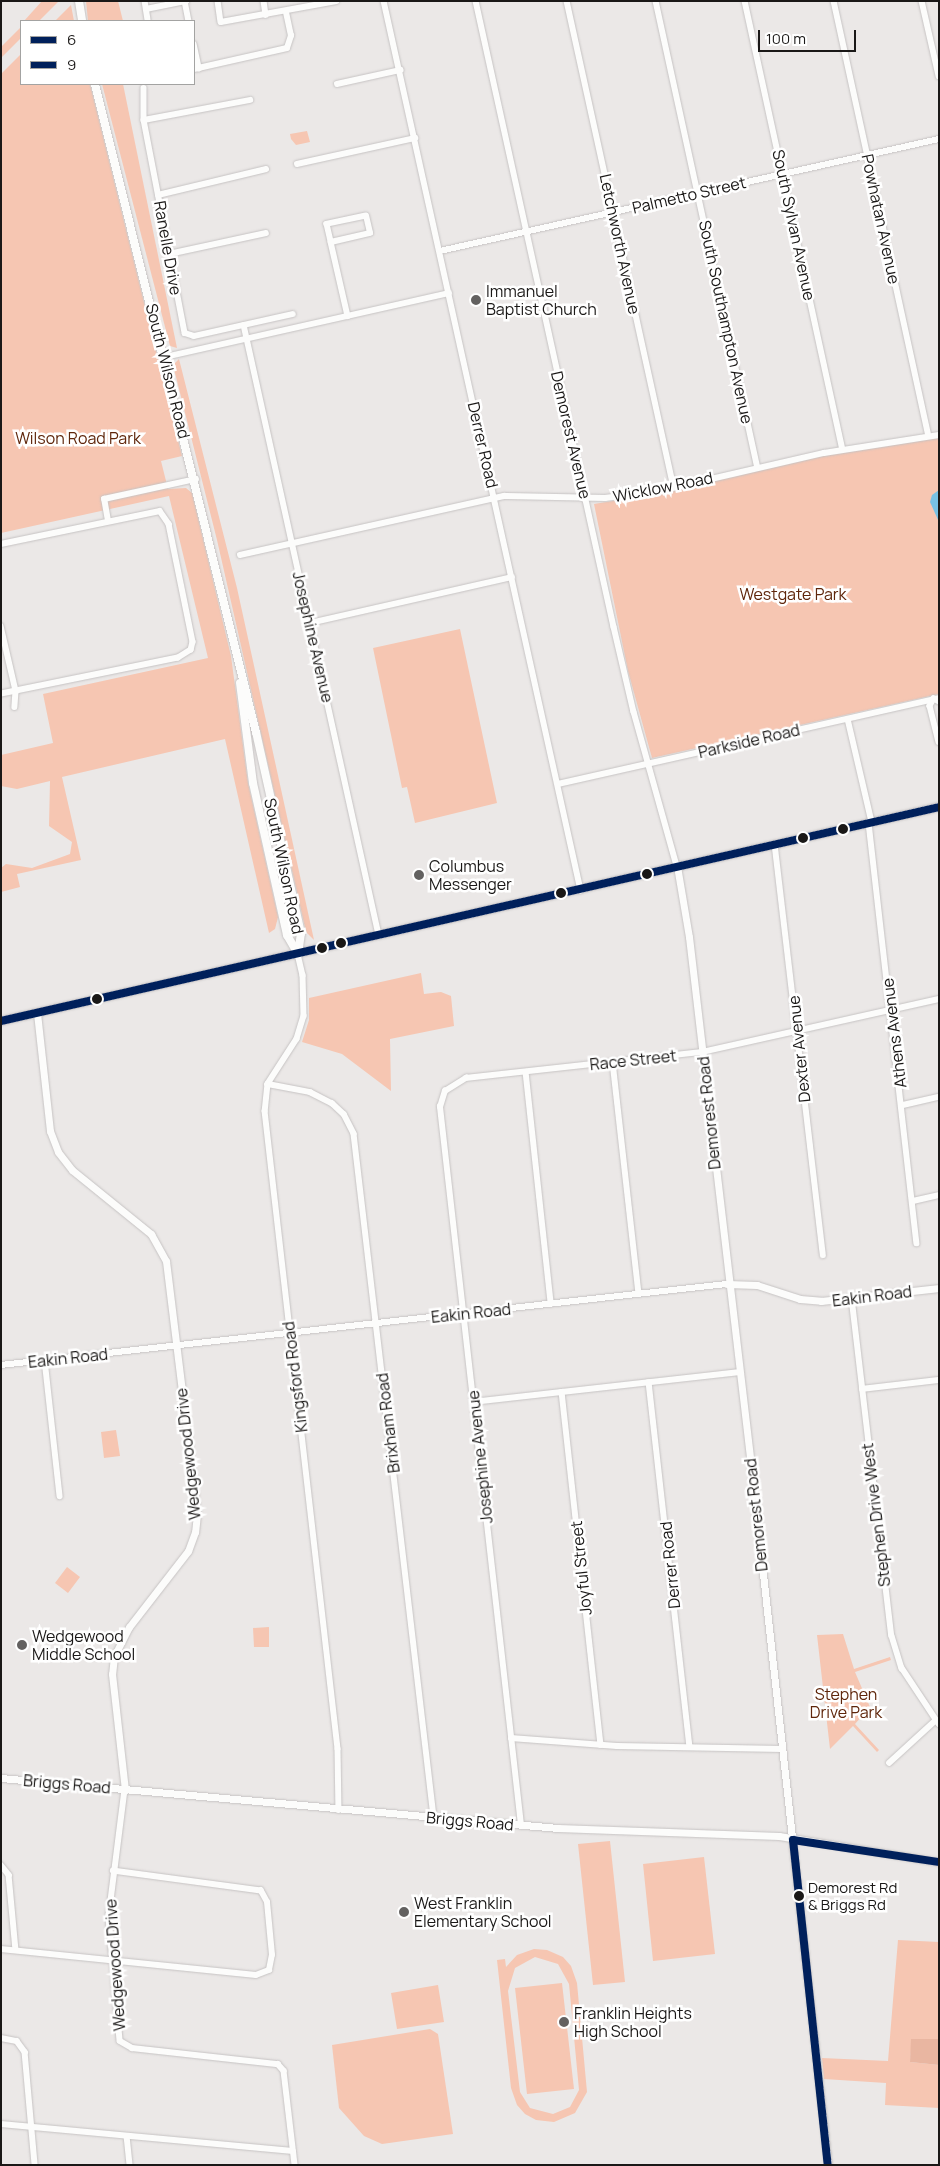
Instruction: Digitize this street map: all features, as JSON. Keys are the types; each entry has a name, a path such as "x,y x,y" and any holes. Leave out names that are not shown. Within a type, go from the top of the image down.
{"main road":[{"path":"79,1 82,20"},
{"name":"South Wilson Road","path":"96,85 196,479 238,659 301,933 298,954"},
{"name":"South Wilson Road","path":"238,659 253,783 287,935 298,954"},
{"path":"1,1021 939,807"}],"street":[{"path":"145,1 148,20"},
{"path":"146,9 186,1 189,20"},
{"path":"218,1 221,22 286,12 311,4 336,1"},
{"path":"264,1 266,15"},
{"name":"Derrer Road","path":"384,1 581,890"},
{"name":"Demorest Avenue","path":"476,1 634,712 677,866"},
{"name":"Letchworth Avenue","path":"567,1 674,487"},
{"name":"South Southampton Avenue","path":"656,1 758,467"},
{"name":"South Sylvan Avenue","path":"745,1 843,449"},
{"name":"Powhatan Avenue","path":"834,1 929,436"},
{"path":"922,1 939,76"},
{"path":"195,56 196,69 287,48 291,36 286,12"},
{"path":"337,84 400,70"},
{"name":"Ranelle Drive","path":"144,88 144,120 185,332 191,336 293,314"},
{"path":"144,120 250,100"},
{"path":"298,164 415,138"},
{"name":"Palmetto Street","path":"440,251 939,139"},
{"path":"158,195 266,169"},
{"path":"331,242 370,233 366,216 327,224 331,242 348,316"},
{"path":"169,254 266,233"},
{"path":"165,357 449,293"},
{"path":"244,325 247,338"},
{"name":"Josephine Avenue","path":"247,338 379,935"},
{"name":"Wicklow Road","path":"240,555 494,498 586,499 674,487 843,449 939,434"},
{"path":"108,521 104,499 196,479"},
{"path":"1,544 160,511 169,524 193,642 191,650 178,658 1,694"},
{"path":"310,623 512,577"},
{"path":"1,626 16,691 15,707"},
{"path":"937,700 930,706 939,742"},
{"name":"Parkside Road","path":"558,784 937,700"},
{"path":"848,719 871,822"},
{"name":"Athens Avenue","path":"871,822 917,1243"},
{"name":"Dexter Avenue","path":"775,844 823,1255"},
{"name":"Demorest Road","path":"677,866 689,937 727,1284 739,1372 793,1840 828,2165"},
{"path":"268,1084 298,1039 304,1016 303,975 298,954"},
{"name":"Race Street","path":"445,1091 466,1078 702,1052 939,1000"},
{"name":"Wedgewood Drive","path":"37,1013 54,1144 72,1170 141,1225 159,1247 169,1274 196,1527 184,1558 129,1627 114,1656 112,1679 125,1790 113,1871 109,1917 118,2030 123,2045 278,2064 284,2071 295,2165"},
{"path":"613,1062 640,1294"},
{"path":"526,1072 551,1304"},
{"name":"Brixham Road","path":"268,1084 310,1092 332,1103 344,1114 354,1134 434,1817"},
{"name":"Kingsford Road","path":"268,1084 266,1126 338,1749 339,1810"},
{"name":"Josephine Avenue","path":"445,1091 440,1107 521,1825"},
{"path":"903,1105 939,1097"},
{"path":"913,1201 939,1195"},
{"name":"Eakin Road","path":"1,1365 727,1284 757,1285 811,1301 939,1288"},
{"name":"Stephen Drive West","path":"852,1298 892,1636 902,1668 937,1723"},
{"path":"45,1360 60,1496"},
{"path":"473,1402 739,1372"},
{"path":"862,1389 939,1380"},
{"name":"Derrer Road","path":"649,1382 690,1747"},
{"name":"Joyful Street","path":"562,1392 601,1745"},
{"path":"889,1763 937,1723"},
{"path":"511,1738 601,1745 782,1749"},
{"name":"Briggs Road","path":"1,1778 339,1810 595,1831 770,1836 939,1862"},
{"path":"1,1865 9,1875 16,1950"},
{"path":"1,1949 260,1974 270,1970 273,1963 265,1896 258,1889 113,1871"},
{"path":"1,2038 17,2041 24,2048 35,2165"},
{"path":"1,2124 293,2151"},
{"path":"127,2136 130,2165"}],"green space":[{"path":"42,1 59,1 40,20 25,20"},
{"path":"86,1 118,1 123,20 88,20"},
{"path":"71,5 74,20 56,20"},
{"path":"20,28 20,39 1,58 1,47"},
{"name":"Wilson Road Park","path":"20,55 20,85 90,85 182,456 161,461 168,489 186,488 192,493 231,656 248,783 278,917 275,929 269,933 225,739 62,777 81,860 17,874 20,887 1,892 1,868 6,864 32,868 70,854 72,842 49,826 50,781 17,789 1,786 1,755 53,743 43,694 208,658 169,496 1,533 1,74"},
{"path":"102,85 123,85 177,348 170,346"},
{"path":"307,131 310,142 296,145 291,139 290,134"},
{"path":"179,359 237,588 314,940 306,932 217,540 173,365"},
{"name":"Westgate Park","path":"939,437 939,694 652,758 628,671 594,504 661,493 826,455"},
{"path":"460,629 497,803 415,823 407,787 402,788 373,648"},
{"path":"421,973 424,994 441,992 451,996 454,1026 390,1039 391,1091 342,1054 302,1042 309,1020 309,998"},
{"path":"116,1430 120,1456 104,1458 101,1432"},
{"path":"67,1567 80,1577 68,1593 55,1583"},
{"path":"269,1627 269,1647 254,1647 253,1628"},
{"name":"Stephen Drive Park","path":"843,1634 854,1669 890,1657 891,1660 855,1672 870,1707 855,1724 879,1750 877,1752 853,1726 830,1749 817,1635"},
{"path":"610,1841 625,1982 593,1985 578,1844"},
{"path":"704,1857 715,1954 653,1961 643,1864"},
{"path":"898,1940 939,1942 939,2039 912,2039 910,2062 939,2065 939,2108 885,2105 886,2083 824,2079 822,2058 888,2061"},
{"path":"534,1949 547,1950 563,1957 571,1966 577,1983 587,2092 575,2113 554,2122 536,2120 525,2114 517,2105 511,2088 497,1960 505,1959 506,1967 517,1955","holes":["535,1957 558,1964 569,1984 579,2090 570,2107 553,2114 530,2108 520,2092 508,1991 515,1968"]},
{"path":"562,1983 574,2089 527,2094 515,1988"},
{"path":"438,1985 444,2022 397,2029 391,1993"},
{"path":"430,2029 438,2034 453,2134 382,2144 364,2136 339,2108 332,2045"}],"shaded area":[{"path":"911,2039 939,2039 939,2065 910,2062"}],"water":[{"path":"939,490 939,522 930,502 932,495"}],"transit line":[{"name":"6","path":"1,1021 939,807"},
{"name":"9","path":"793,1840 828,2165"},
{"name":"9","path":"793,1840 939,1862"}],"place":[{"name":"Immanuel Baptist Church","path":"476,300"},
{"name":"Columbus Messenger","path":"419,875"},
{"name":"Wedgewood Middle School","path":"22,1645"},
{"name":"Demorest Rd & Briggs Rd","path":"799,1896"},
{"name":"West Franklin Elementary School","path":"404,1912"},
{"name":"Franklin Heights High School","path":"564,2022"}]}
